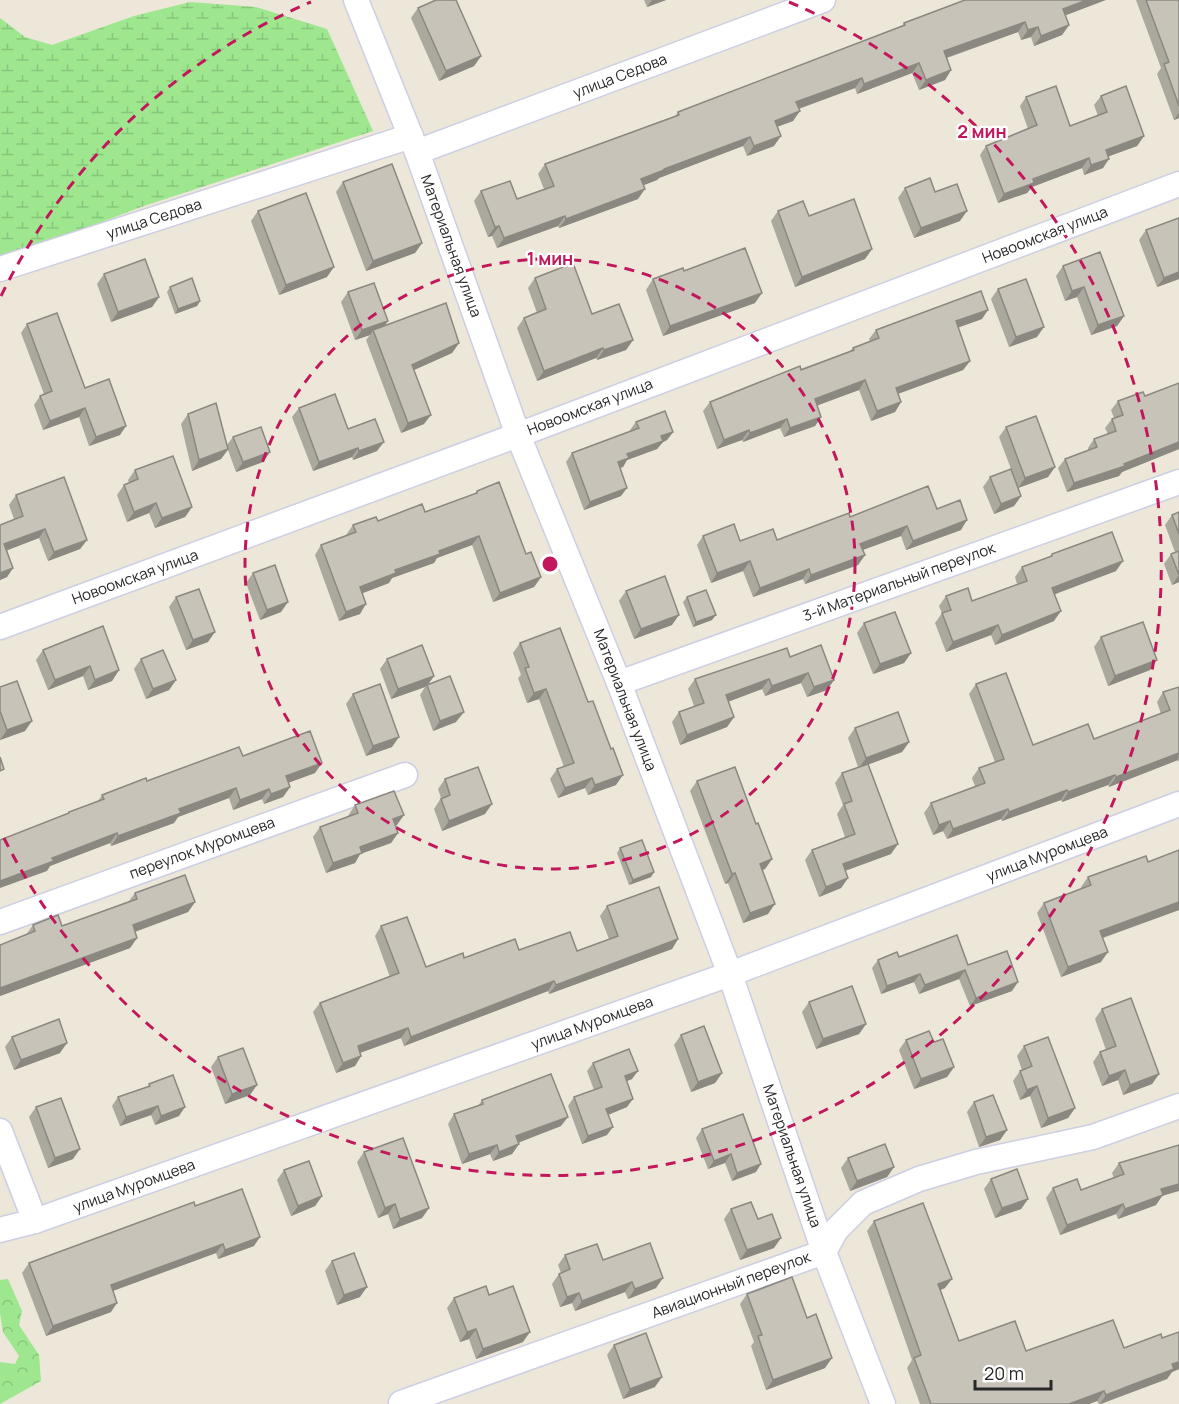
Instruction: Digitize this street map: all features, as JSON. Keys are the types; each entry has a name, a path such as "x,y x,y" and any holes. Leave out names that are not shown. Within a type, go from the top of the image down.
{"street":[{"name":"Материальная улица","path":"356,0 414,144 518,435 619,683 730,974 825,1252 883,1404"},
{"name":"улица Седова","path":"0,269 414,144 823,0"},
{"name":"Новоомская улица","path":"0,627 518,435 1179,184"},
{"name":"3-й Материальный переулок","path":"619,683 1179,482"},
{"name":"переулок Муромцева","path":"0,922 405,774"},
{"name":"улица Муромцева","path":"0,1230 35,1221 730,974 1179,804"},
{"name":"Авиационный переулок","path":"401,1403 825,1252 836,1230 863,1203 919,1179 976,1162 1093,1137 1179,1106"},
{"path":"0,1131 35,1221"}],"green space":[{"path":"190,2 256,7 327,29 373,131 141,207 0,261 0,18 25,37 52,45 134,16"},
{"path":"8,1279 22,1311 19,1325 39,1355 41,1381 0,1404 0,1362 15,1364 19,1356 3,1332 0,1313 0,1280"}],"building":[{"path":"436,0 456,0 481,56 446,71 418,8"},
{"path":"965,0 1087,0 1063,9 1069,25 1041,36 1038,27 1028,30 1025,22 944,51 951,70 926,80 919,63 864,84 862,78 796,102 800,111 775,121 781,136 754,146 750,137 664,169 641,179 645,189 566,219 565,216 504,238 499,226 495,227 481,191 510,181 517,199 554,186 545,164 679,115 678,112"},
{"path":"1146,0 1179,0 1179,106 1164,64 1169,62"},
{"path":"1056,86 1070,126 1107,112 1101,96 1126,86 1144,136 1106,150 1109,159 1091,165 1089,158 1033,179 1034,183 1004,194 986,146 1037,125 1026,97"},
{"path":"392,164 422,243 373,261 343,182"},
{"path":"930,178 935,192 957,184 967,211 921,228 905,188"},
{"path":"306,193 334,267 286,285 258,211"},
{"path":"854,199 872,249 802,277 778,211 803,201 809,216"},
{"path":"1179,218 1179,272 1164,278 1146,230"},
{"path":"745,248 762,293 670,326 653,279 683,268 684,271"},
{"path":"1100,252 1124,316 1098,325 1084,287 1072,291 1063,266"},
{"path":"145,259 159,297 118,312 104,274"},
{"path":"573,263 592,314 619,304 633,340 604,350 603,348 544,371 524,318 546,309 535,278"},
{"path":"192,278 200,301 178,309 170,287"},
{"path":"1026,279 1044,327 1016,337 998,289"},
{"path":"374,283 388,321 362,330 348,292"},
{"path":"981,291 988,310 956,321 970,361 896,388 901,402 877,411 865,380 815,399 821,417 790,428 787,419 724,440 710,402 800,366 801,370 854,350 853,348 879,338 876,330"},
{"path":"446,303 459,343 412,365 431,415 408,423 373,330"},
{"path":"57,313 85,388 109,379 126,426 96,437 85,408 50,421 40,396 52,391 27,324"},
{"path":"1179,383 1179,442 1124,464 1125,466 1074,483 1065,459 1097,447 1094,439 1116,431 1112,419 1123,415 1118,401 1143,392 1145,396"},
{"path":"335,394 348,429 375,419 384,442 359,451 358,448 319,462 299,408"},
{"path":"216,403 228,449 199,460 188,414"},
{"path":"665,411 673,432 661,436 663,441 627,454 629,458 618,462 627,488 590,502 572,453 639,428 636,422"},
{"path":"1036,416 1055,467 1025,478 1006,427"},
{"path":"261,427 270,452 243,462 233,437"},
{"path":"173,456 192,507 162,518 156,503 134,512 124,485 138,479 135,470"},
{"path":"1011,469 1021,496 1001,504 990,477"},
{"path":"64,477 87,540 54,552 45,529 4,544 13,568 0,573 0,525 23,516 16,495"},
{"path":"499,482 526,554 531,552 541,577 500,593 479,536 439,551 440,554 395,570 396,573 360,587 366,604 346,612 321,545 356,532 353,525 376,517 378,521 422,504 425,512 477,493"},
{"path":"928,486 937,509 960,500 967,520 913,541 907,526 860,544 865,555 811,575 809,569 760,588 750,561 717,573 703,536 734,524 740,541 773,529 777,540 849,513 850,517"},
{"path":"1179,512 1179,534 1172,515"},
{"path":"1112,532 1123,561 1052,588 1061,611 1002,635 998,625 953,642 942,613 951,610 946,596 968,588 972,601 1027,581 1022,567"},
{"path":"1179,551 1179,575 1171,554"},
{"path":"275,565 288,602 267,610 253,573"},
{"path":"665,576 679,615 641,629 626,591"},
{"path":"199,589 215,632 193,640 176,597"},
{"path":"706,590 716,615 696,622 687,597"},
{"path":"895,612 911,653 880,664 864,623"},
{"path":"1143,622 1157,660 1115,676 1101,637"},
{"path":"103,626 119,670 95,680 90,666 55,680 43,650"},
{"path":"560,628 588,702 593,701 623,775 595,785 592,778 565,788 557,769 574,763 546,689 534,693 525,668 529,667 520,643"},
{"path":"422,645 434,676 398,689 387,659"},
{"path":"821,645 834,680 814,687 808,673 772,686 769,679 726,695 734,717 687,735 679,712 704,703 695,679 787,648 790,657"},
{"path":"163,650 176,680 153,689 141,659"},
{"path":"1006,673 1033,745 1088,724 1094,739 1170,710 1163,692 1179,687 1179,753 1116,777 1115,775 1068,792 1067,790 1009,812 1008,809 953,829 950,821 939,825 931,803 985,783 979,768 1004,759 976,684"},
{"path":"450,676 464,712 440,721 427,685"},
{"path":"17,681 32,721 7,730 0,711 0,687"},
{"path":"380,684 399,737 373,746 353,694"},
{"path":"898,712 909,742 866,758 855,728"},
{"path":"310,731 322,763 286,776 290,787 271,794 269,789 240,800 236,788 179,809 181,813 118,836 117,833 52,858 54,861 0,881 0,840 104,799 102,795 146,778 147,781 239,747 243,756"},
{"path":"0,757 4,769 0,771"},
{"path":"868,764 898,844 843,864 848,878 826,887 812,850 855,834 844,804 852,801 842,773"},
{"path":"478,767 492,804 449,821 441,799 450,795 445,779"},
{"path":"735,767 772,859 760,864 775,904 750,913 735,873 732,874 697,781"},
{"path":"394,791 404,815 393,819 398,833 360,847 362,853 333,863 320,827 358,813 355,805"},
{"path":"642,840 654,872 633,880 620,848"},
{"path":"1179,850 1179,902 1100,931 1108,952 1068,967 1044,903 1091,885 1088,877 1146,856 1148,862"},
{"path":"185,875 195,902 133,925 137,938 0,988 0,945 35,931 33,925 58,915 62,926 137,899 135,893"},
{"path":"659,887 678,939 556,985 554,981 411,1037 408,1028 358,1046 361,1056 343,1063 320,1003 399,973 381,926 407,917 426,967 463,953 464,958 515,939 519,950 570,932 577,951 618,936 607,906"},
{"path":"957,935 968,965 1007,951 1018,982 976,998 965,970 925,985 920,974 887,986 878,960 897,952 899,957"},
{"path":"852,986 866,1024 823,1039 809,1002"},
{"path":"1131,998 1159,1074 1130,1085 1125,1070 1109,1076 1100,1052 1116,1046 1102,1009"},
{"path":"59,1019 67,1043 21,1060 12,1037"},
{"path":"704,1026 722,1073 698,1082 681,1035"},
{"path":"929,1031 934,1042 943,1039 954,1067 921,1079 906,1040"},
{"path":"1048,1037 1075,1108 1048,1118 1037,1086 1027,1090 1020,1071 1032,1066 1024,1046"},
{"path":"243,1048 257,1085 232,1094 218,1057"},
{"path":"629,1049 638,1071 625,1076 633,1099 606,1109 613,1127 588,1136 574,1097 602,1087 593,1063"},
{"path":"551,1074 568,1117 516,1136 519,1144 499,1152 497,1145 469,1154 454,1114 483,1104 482,1100"},
{"path":"173,1075 185,1107 161,1116 158,1106 126,1117 118,1097"},
{"path":"993,1095 1007,1130 986,1137 974,1102"},
{"path":"61,1098 80,1149 55,1158 36,1107"},
{"path":"743,1114 761,1164 737,1173 731,1154 714,1161 702,1129"},
{"path":"403,1138 429,1208 400,1219 395,1204 385,1208 364,1152"},
{"path":"885,1144 894,1167 857,1181 848,1158"},
{"path":"1179,1145 1179,1184 1161,1189 1163,1195 1125,1209 1123,1204 1067,1225 1053,1188 1077,1179 1081,1190 1124,1174 1119,1163"},
{"path":"309,1161 322,1196 298,1206 284,1170"},
{"path":"1017,1169 1028,1199 1002,1208 991,1179"},
{"path":"242,1189 260,1237 225,1250 223,1244 111,1285 117,1303 53,1326 29,1263 194,1202 195,1206"},
{"path":"751,1202 758,1219 772,1214 781,1238 747,1250 731,1209"},
{"path":"923,1203 952,1279 938,1284 959,1341 1015,1321 1026,1351 1113,1320 1124,1348 1161,1334 1162,1338 1179,1332 1179,1362 1172,1364 1174,1369 1106,1395 1104,1391 1069,1404 931,1404 914,1358 921,1355 874,1221"},
{"path":"650,1243 663,1278 635,1289 632,1282 582,1301 579,1293 567,1297 559,1274 570,1269 565,1255 597,1244 603,1260"},
{"path":"354,1253 367,1287 344,1295 332,1261"},
{"path":"792,1277 807,1318 816,1314 832,1358 773,1380 758,1336 762,1335 747,1294"},
{"path":"486,1286 489,1295 513,1286 530,1332 483,1349 476,1329 467,1332 454,1298"},
{"path":"646,1333 662,1377 630,1389 614,1345"}]}
